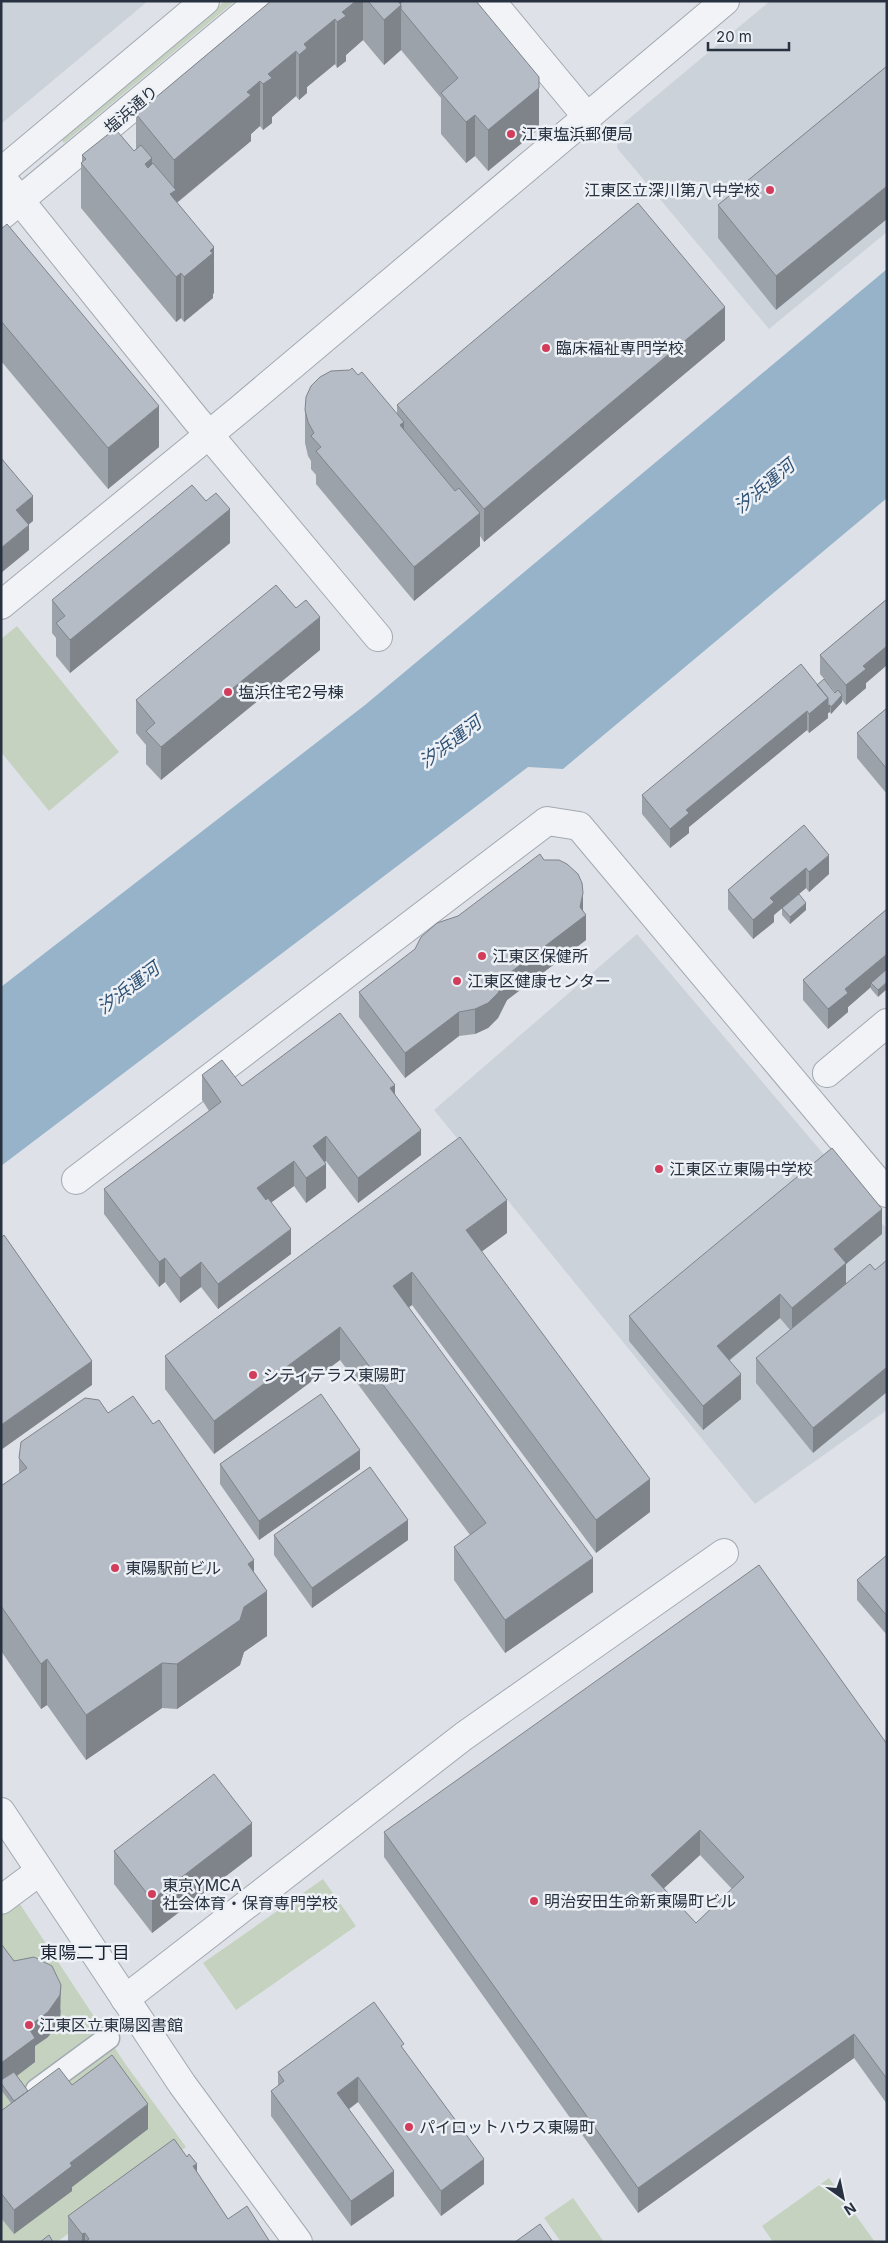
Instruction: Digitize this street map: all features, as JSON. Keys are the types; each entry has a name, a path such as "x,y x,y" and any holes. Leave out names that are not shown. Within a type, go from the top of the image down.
{"street":[{"path":"1,172 205,1"},
{"name":"塩浜通り","path":"11,208 260,1"},
{"path":"491,1 588,118"},
{"path":"1,604 209,435 725,1"},
{"path":"1,177 11,208 209,435 378,637"},
{"path":"76,1180 547,821 579,826 887,1193"},
{"path":"827,1073 887,1024"},
{"path":"125,1999 464,1736 724,1554"},
{"path":"1,1812 182,2084 298,2242"},
{"path":"1,1900 40,1871"},
{"path":"28,2097 108,2038"}],"shaded area":[{"path":"1,1 148,1 1,124"},
{"name":"江東区立深川第八中学校","path":"770,1 887,1 887,232 769,329 617,148 619,127"},
{"name":"江東区立東陽中学校","path":"637,934 887,1229 887,1410 755,1504 434,1110"}],"green space":[{"path":"225,1 235,1 64,143 60,138"},
{"path":"17,626 119,752 49,811 1,752 1,639"},
{"path":"323,1879 356,1926 236,2010 203,1963"},
{"path":"12,1892 126,2065 186,2147 57,2242 1,2242 1,1900"},
{"path":"829,2178 875,2242 773,2242 762,2226"},
{"path":"573,2198 604,2242 561,2242 544,2218"}],"water":[{"name":"汐浜運河","path":"887,269 887,498 563,769 528,767 1,1166 1,987 365,705"}],"building":[{"path":"271,1 356,1 342,12 346,16 337,22 335,19 304,44 307,48 299,55 296,51 268,74 272,78 263,84 260,81 247,92 251,95 174,160 136,114"},
{"path":"368,1 398,1 401,5 384,20"},
{"path":"403,1 476,1 539,77 539,88 488,130 475,115 466,122 441,93 458,78 401,9 400,4"},
{"path":"887,66 887,186 776,276 718,205"},
{"path":"117,131 134,151 141,145 152,158 145,164 148,168 153,163 176,190 170,194 214,247 210,251 213,253 184,277 181,273 176,277 81,163 86,159 82,155 111,132 113,134"},
{"path":"638,203 725,307 484,509 397,405"},
{"path":"7,224 159,406 108,448 1,321 1,229"},
{"path":"352,368 358,375 362,372 404,422 400,425 455,491 459,488 480,513 414,567 316,451 321,447 311,436 314,433 308,422 305,410 306,397 311,386 320,377 331,371 350,370"},
{"path":"1,458 33,496 16,510 29,525 1,548"},
{"path":"192,485 206,501 216,493 230,509 70,640 56,623 65,616 52,600"},
{"path":"276,585 296,608 306,600 320,617 161,747 146,731 155,723 136,700"},
{"path":"887,599 887,646 863,666 866,669 846,685 820,655"},
{"path":"801,664 828,698 809,714 807,711 686,810 689,813 670,829 642,795"},
{"path":"824,679 835,693 838,690 842,695 831,707 830,705 828,706 828,698 817,685"},
{"path":"887,708 887,769 857,733"},
{"path":"804,825 829,855 809,872 806,868 770,898 774,902 753,920 728,890"},
{"path":"540,854 544,860 559,860 567,864 578,874 582,883 583,893 580,907 586,915 507,975 498,993 488,1003 475,1009 459,1012 405,1053 359,992 415,949 421,937 437,923 458,916"},
{"path":"799,894 806,903 790,917 782,908"},
{"path":"887,909 887,954 845,989 848,993 828,1009 803,980"},
{"path":"887,969 887,982 878,990 871,983"},
{"path":"340,1013 395,1085 390,1088 421,1130 358,1178 326,1136 313,1146 326,1164 306,1178 294,1161 257,1188 266,1200 268,1198 291,1229 218,1284 201,1262 180,1278 165,1258 159,1262 104,1189 221,1102 202,1075 222,1060 242,1086"},
{"name":"シティテラス東陽町","path":"460,1137 507,1200 466,1230 650,1479 596,1520 412,1272 393,1286 593,1558 505,1620 454,1547 486,1523 340,1327 214,1421 165,1356"},
{"path":"832,1148 882,1209 834,1249 846,1263 792,1308 780,1294 717,1346 741,1374 703,1406 629,1316"},
{"path":"4,1235 92,1361 1,1425 1,1238"},
{"path":"887,1260 887,1367 813,1428 756,1358 870,1264 875,1270"},
{"path":"321,1394 360,1450 259,1521 220,1464"},
{"name":"東陽駅前ビル","path":"133,1396 153,1424 159,1420 254,1560 248,1564 267,1591 244,1607 240,1620 177,1664 162,1663 86,1715 47,1659 41,1664 1,1606 1,1486 27,1468 19,1458 21,1442 85,1398 99,1400 108,1413"},
{"path":"370,1467 408,1520 312,1588 274,1535"},
{"path":"887,1555 887,1616 857,1580"},
{"name":"明治安田生命新東陽町ビル","path":"759,1565 887,1744 887,2079 854,2034 638,2188 384,1832","holes":["700,1830 744,1877 696,1923 651,1875"]},
{"path":"214,1774 252,1823 152,1900 114,1851"},
{"name":"江東区立東陽図書館","path":"1,1945 14,1961 34,1957 52,1966 61,1985 60,1995 48,2012 28,2027 35,2038 1,2063"},
{"name":"パイロットハウス東陽町","path":"374,2002 404,2044 401,2046 484,2159 441,2191 358,2077 337,2093 394,2171 351,2201 271,2091 284,2081 278,2072"},
{"path":"112,2055 148,2104 70,2163 72,2166 14,2210 1,2193 1,2111 59,2068 72,2085"},
{"path":"14,2072 28,2091 14,2101 1,2083 1,2080"},
{"path":"174,2139 187,2157 189,2154 197,2164 193,2166 228,2219 247,2206 270,2242 86,2241 89,2239 85,2233 82,2234 68,2216"},
{"path":"540,2224 553,2242 515,2242"},
{"path":"49,2235 53,2242 40,2242"}],"place":[{"name":"江東塩浜郵便局","path":"511,134"},
{"name":"江東区立深川第八中学校","path":"770,190"},
{"name":"臨床福祉専門学校","path":"546,348"},
{"name":"塩浜住宅2号棟","path":"228,692"},
{"name":"江東区保健所","path":"482,956"},
{"name":"江東区健康センター","path":"457,981"},
{"name":"江東区立東陽中学校","path":"659,1169"},
{"name":"シティテラス東陽町","path":"253,1375"},
{"name":"東陽駅前ビル","path":"115,1568"},
{"name":"東京YMCA 社会体育・保育専門学校","path":"152,1894"},
{"name":"明治安田生命新東陽町ビル","path":"534,1901"},
{"name":"江東区立東陽図書館","path":"29,2025"},
{"name":"パイロットハウス東陽町","path":"409,2127"}],"district":[{"name":"東陽二丁目","path":"85,1952"}]}
